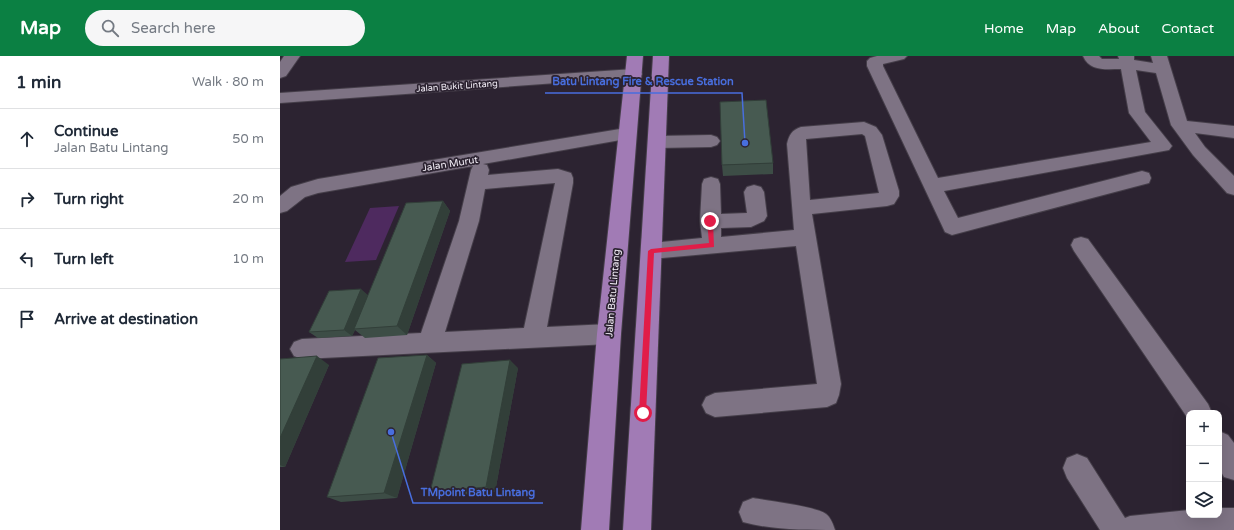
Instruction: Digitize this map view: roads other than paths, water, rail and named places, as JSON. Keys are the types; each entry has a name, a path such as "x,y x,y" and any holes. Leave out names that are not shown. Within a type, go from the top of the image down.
{"main road":[{"path":"637,530 656,142 662,57"},
{"name":"Jalan Batu Lintang","path":"594,530 626,134 635,61"}],"street":[{"path":"280,73 292,56"},
{"path":"899,56 874,59 875,66 952,227 1142,178"},
{"path":"1091,56 1093,61 1099,64 1127,60 1161,63 1180,125 1199,151 1234,188"},
{"path":"932,186 1163,146 1137,113 1127,60"},
{"name":"Jalan Bukit Lintang","path":"280,98 635,61"},
{"path":"1180,125 1234,132"},
{"path":"715,405 827,395 829,384 801,208 796,144 797,137 801,133 864,128 870,131 873,135 889,191 889,196 887,199 801,208"},
{"name":"Jalan Murut","path":"280,206 298,192 307,188 626,134"},
{"path":"656,142 711,141"},
{"path":"430,341 469,221 483,158"},
{"path":"477,183 558,176 564,178 550,259 534,337"},
{"path":"711,184 710,221 712,246"},
{"path":"710,221 751,220 757,216 754,192"},
{"path":"651,251 805,237"},
{"path":"1081,245 1197,410"},
{"path":"302,348 609,334"},
{"path":"1220,446 1234,467"},
{"path":"1077,468 1116,530"},
{"path":"753,512 815,524 821,530"},
{"path":"1130,530 1204,523 1234,522"}],"place":[{"name":"Batu Lintang Fire & Rescue Station","path":"745,143"},
{"name":"TMpoint Batu Lintang","path":"391,432"}]}
